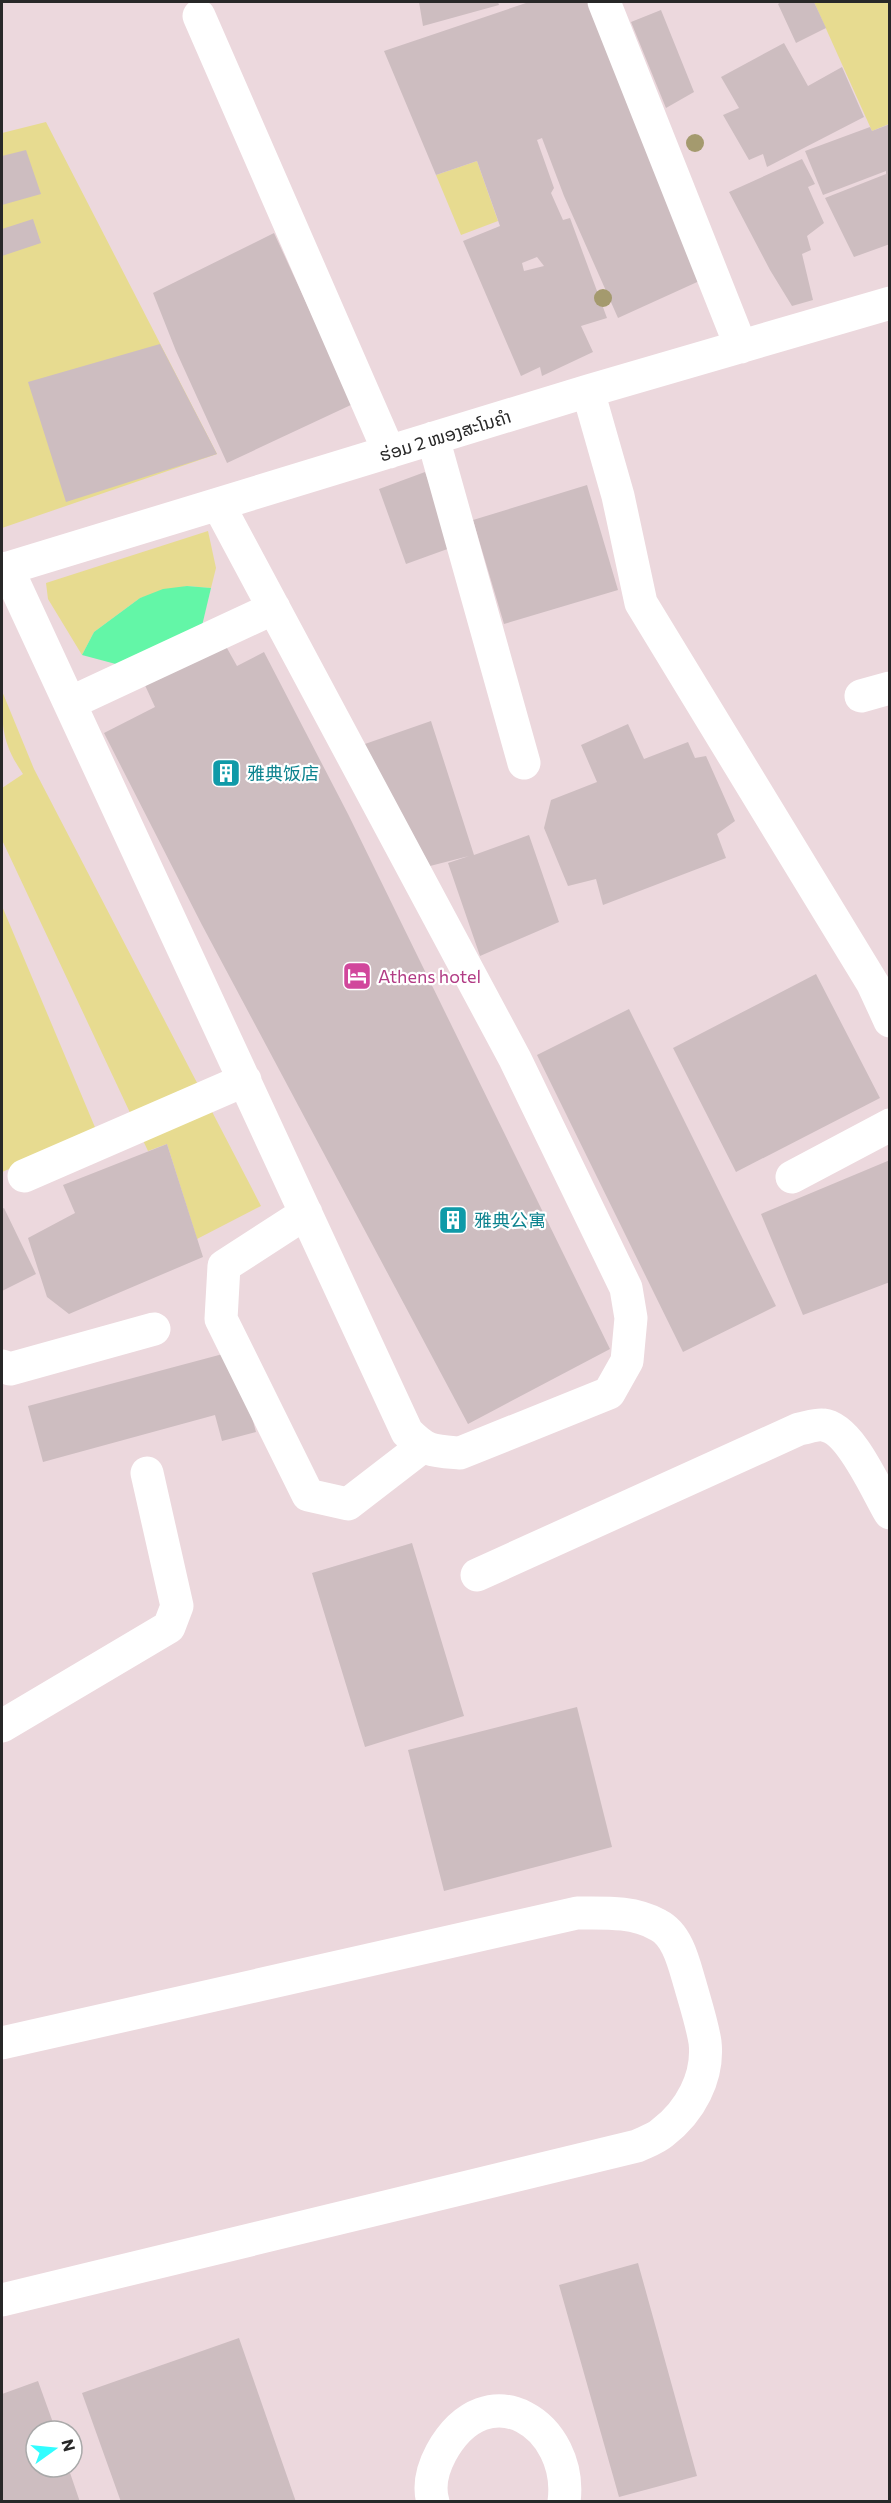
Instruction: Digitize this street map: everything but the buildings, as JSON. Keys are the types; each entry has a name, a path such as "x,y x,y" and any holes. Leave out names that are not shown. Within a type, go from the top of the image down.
{"street":[{"path":"604,2 741,347"},
{"path":"199,16 389,452"},
{"name":"ຮ່ອມ 2 ໜອງສະໂນຄໍາ","path":"4,569 588,391 890,303"},
{"path":"588,391 618,496 641,603 873,984 890,1022"},
{"path":"433,438 524,763"},
{"path":"4,569 13,610 70,703 407,1432 422,1447 437,1452 460,1453 609,1393 627,1361 631,1318 626,1288 515,1059 218,504"},
{"path":"70,703 274,608"},
{"path":"24,1176 244,1080"},
{"path":"792,1177 890,1125"},
{"path":"306,1213 224,1266 221,1318 287,1454 308,1495 348,1504 422,1447"},
{"path":"2,1366 10,1369 154,1329"},
{"path":"477,1575 799,1429 822,1425 837,1430 852,1447 890,1514"},
{"path":"2,1726 169,1627 177,1606 147,1473"},
{"path":"2,2043 576,1913 634,1915 660,1926 681,1952 705,2042 705,2069 696,2094 680,2117 661,2134 637,2146 2,2300"},
{"path":"433,2502 431,2479 436,2462 451,2435 461,2425 476,2416 497,2410 513,2411 531,2421 548,2439 562,2472 566,2491 564,2502"}],"shaded area":[{"path":"814,2 889,2 889,124 872,131"},
{"path":"46,122 217,454 2,528 2,133"},
{"path":"477,161 498,221 461,235 436,175"},
{"path":"208,531 216,568 211,588 187,586 140,598 94,632 82,655 48,599 46,583"},
{"path":"187,586 211,588 201,630 127,667 82,655 94,632 140,598 163,589"},
{"path":"2,691 34,769 261,1206 197,1239 167,1144 148,1151 2,840 2,788 23,774 7,744 2,715"},
{"path":"2,906 97,1132 2,1172"}],"place":[{"name":"雅典饭店","path":"226,773"},
{"name":"Athens hotel","path":"357,976"},
{"name":"雅典公寓","path":"453,1220"}]}
